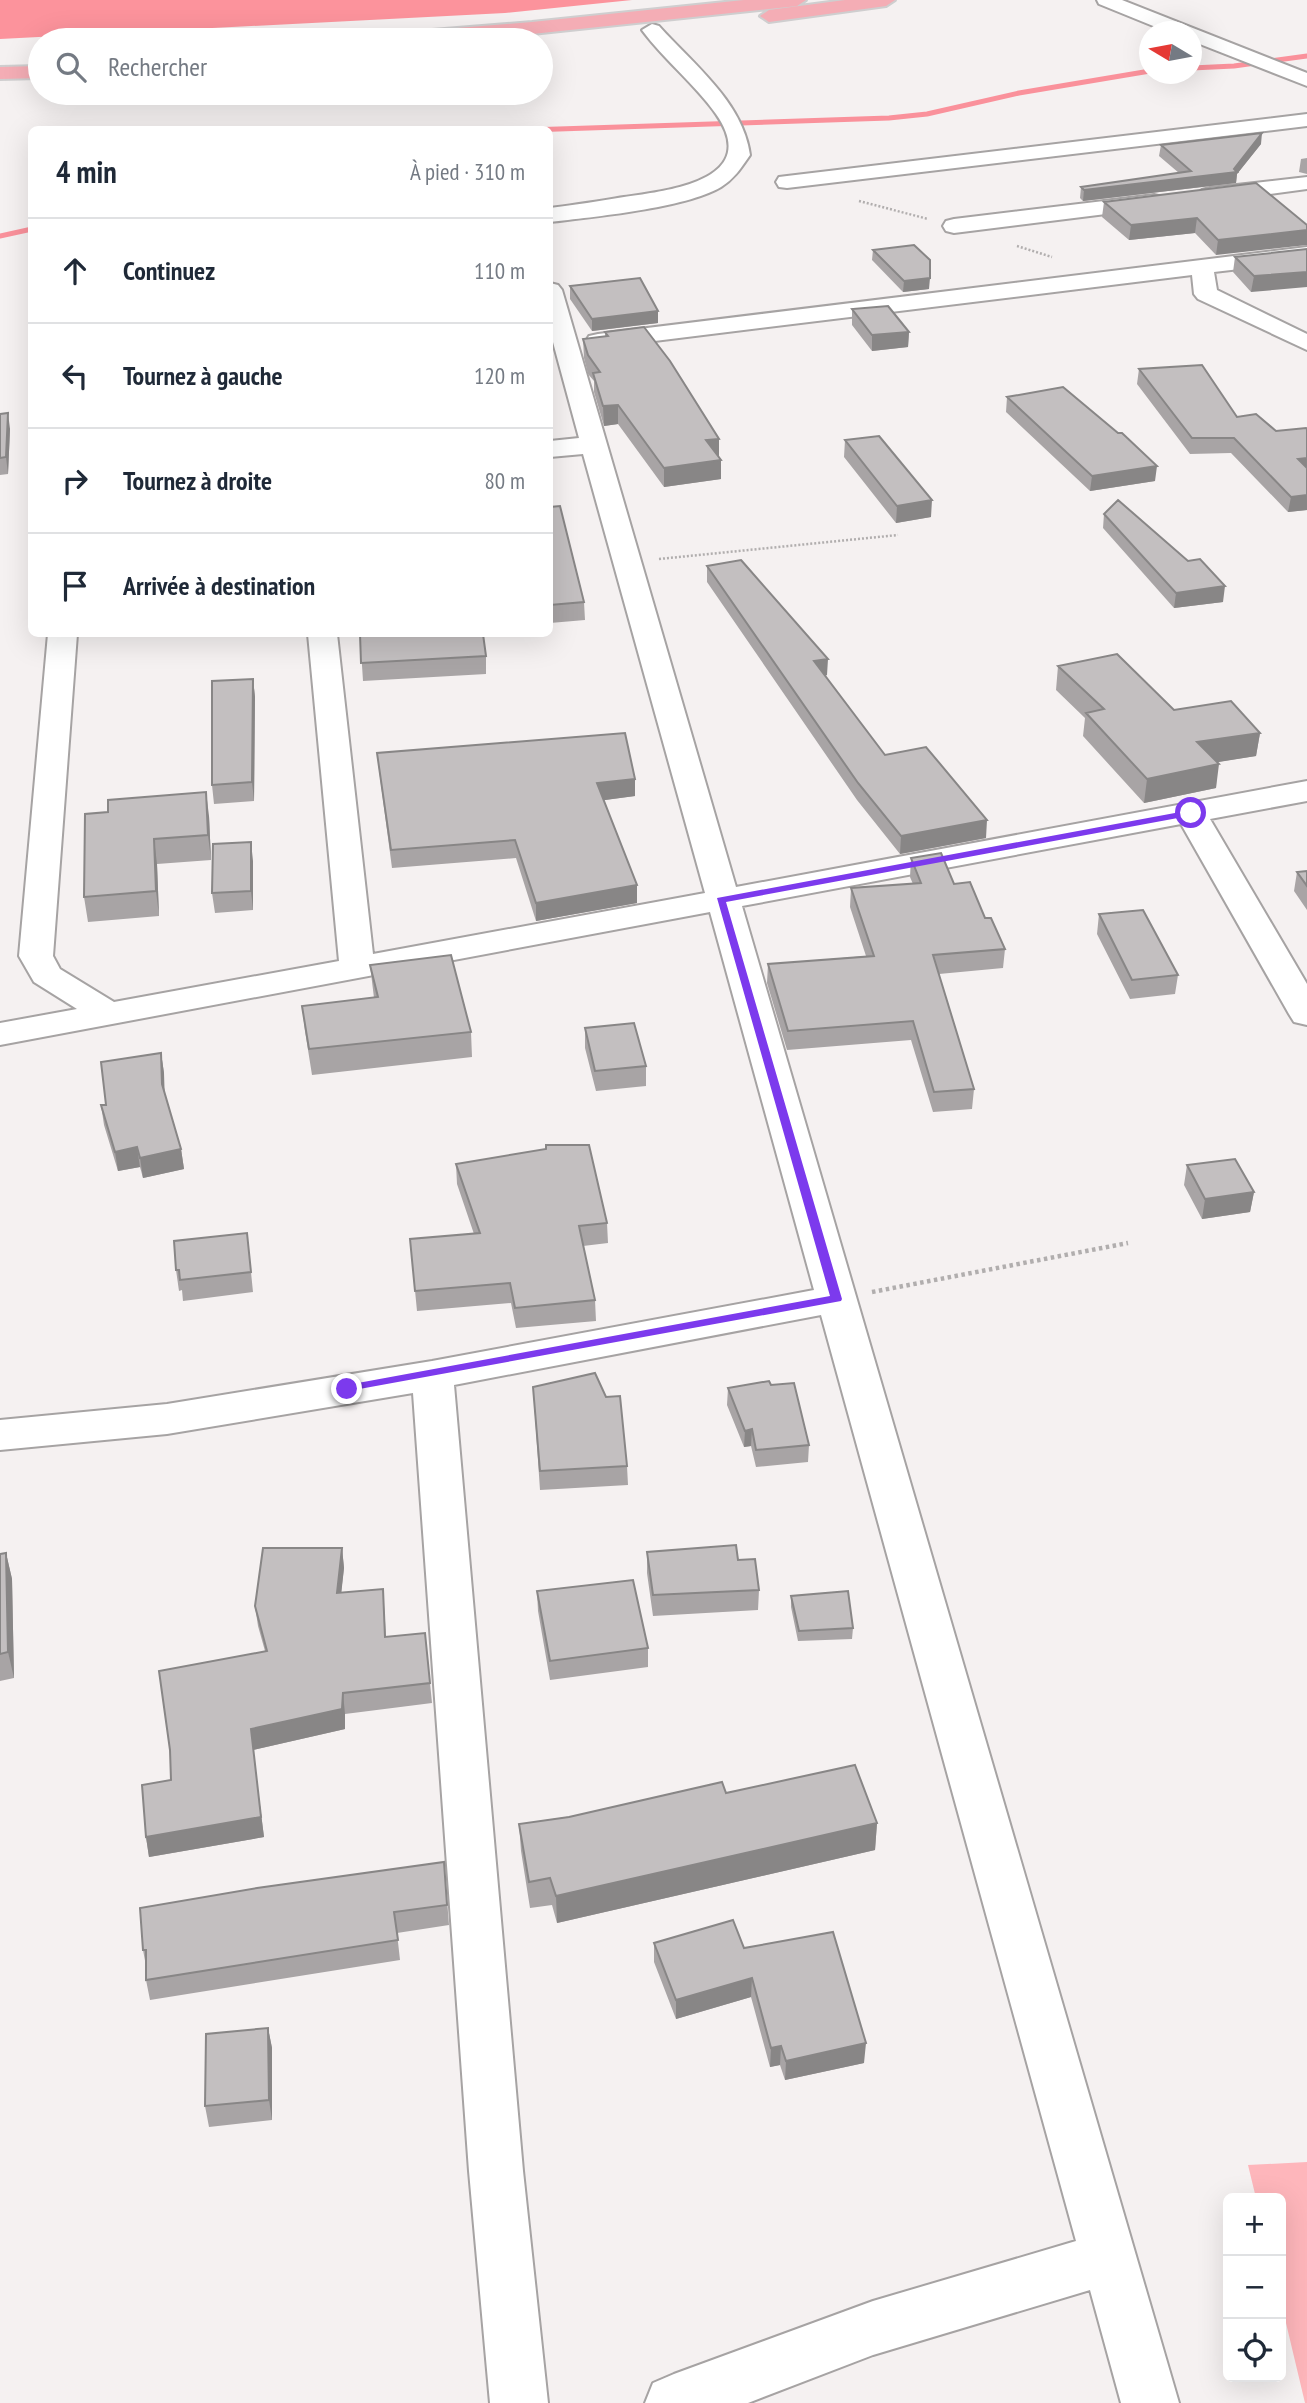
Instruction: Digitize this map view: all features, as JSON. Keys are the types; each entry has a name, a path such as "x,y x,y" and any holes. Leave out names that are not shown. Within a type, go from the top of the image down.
{"main road":[{"path":"530,28 797,0"},
{"path":"553,39 652,30 886,0"},
{"path":"0,60 28,59"},
{"path":"0,73 28,72"}],"street":[{"path":"1105,0 1158,21"},
{"path":"553,215 689,194 714,182 730,169 739,155 737,138 727,114 652,30"},
{"path":"1202,38 1307,80"},
{"path":"787,182 1307,120"},
{"path":"954,226 1307,183"},
{"path":"565,345 1307,254"},
{"path":"1202,267 1206,294 1307,343"},
{"path":"553,301 1150,2403"},
{"path":"553,449 593,445"},
{"path":"62,637 36,956 46,975 109,1014"},
{"path":"322,637 357,968"},
{"path":"0,1034 1307,791"},
{"path":"1191,813 1307,1014"},
{"path":"0,1435 167,1419 432,1375 836,1299"},
{"path":"432,1375 495,2157 519,2403"},
{"path":"674,2403 873,2328 1109,2258"}],"path":[{"path":"627,562 898,535"},
{"path":"836,1299 1128,1243"}],"shaded area":[{"path":"0,0 632,0 505,13 214,28 28,28 28,38 0,39"},
{"path":"1307,2162 1307,2403 1286,2323 1286,2193 1255,2193 1248,2165"}],"building":[{"path":"1262,133 1234,169 1237,172 1084,190 1081,187 1191,171 1161,145"},
{"path":"1256,183 1307,225 1307,230 1218,240 1197,218 1131,225 1104,202"},
{"path":"914,245 930,260 930,278 904,281 873,250"},
{"path":"1307,249 1307,272 1254,276 1235,257"},
{"path":"640,278 658,311 592,319 570,286"},
{"path":"888,306 909,332 872,335 852,309"},
{"path":"644,327 670,361 719,439 706,440 721,460 664,468 618,405 603,406 593,373 600,372 588,355 583,339 608,336 605,332"},
{"path":"1202,365 1237,417 1256,414 1276,431 1307,429 1307,458 1298,459 1307,468 1307,495 1291,497 1234,438 1192,438 1139,369"},
{"path":"1063,387 1118,433 1122,433 1157,466 1092,476 1007,397"},
{"path":"8,413 6,457 0,458 0,414"},
{"path":"879,436 932,500 897,506 845,440"},
{"path":"1118,500 1188,561 1200,559 1225,586 1176,593 1104,514"},
{"path":"560,506 584,602 553,605 553,507"},
{"path":"741,560 828,659 814,661 885,755 926,747 987,820 901,836 858,783 707,566"},
{"path":"360,637 483,637 486,656 361,663"},
{"path":"1117,654 1174,710 1231,701 1260,733 1197,742 1219,764 1147,779 1086,713 1104,709 1058,666"},
{"path":"253,679 252,782 212,785 212,681"},
{"path":"625,733 635,779 597,783 637,885 536,903 515,840 391,850 377,753"},
{"path":"206,792 208,835 154,839 156,891 84,897 85,814 108,812 108,800"},
{"path":"251,842 251,891 212,893 213,844"},
{"path":"941,853 954,884 970,882 985,918 991,918 1005,949 933,955 974,1089 934,1092 913,1021 788,1031 768,964 874,956 851,888 921,883 911,858"},
{"path":"1307,871 1307,886 1297,872"},
{"path":"1143,910 1178,975 1132,980 1099,914"},
{"path":"451,955 471,1032 309,1049 302,1006 378,997 370,965"},
{"path":"634,1023 646,1066 595,1071 585,1028"},
{"path":"161,1053 162,1084 181,1149 140,1158 137,1147 115,1152 101,1105 106,1105 101,1062"},
{"path":"546,1145 589,1145 607,1223 579,1226 595,1300 515,1308 510,1283 415,1291 410,1239 480,1233 456,1164 546,1149"},
{"path":"1235,1159 1254,1192 1205,1199 1187,1165"},
{"path":"247,1233 251,1272 180,1280 179,1270 176,1270 174,1241"},
{"path":"595,1373 606,1397 620,1396 627,1466 540,1471 533,1387"},
{"path":"769,1381 771,1385 794,1383 809,1445 756,1450 752,1429 745,1431 728,1388"},
{"path":"736,1545 738,1560 755,1559 759,1590 653,1595 647,1552"},
{"path":"263,1548 342,1548 337,1593 383,1589 385,1637 425,1633 430,1683 343,1693 342,1709 251,1729 261,1817 146,1837 142,1785 171,1780 170,1750 159,1671 267,1651 255,1606"},
{"path":"6,1553 8,1652 0,1654 0,1554"},
{"path":"633,1580 648,1648 550,1661 537,1591"},
{"path":"848,1591 853,1628 799,1631 791,1596"},
{"path":"855,1765 877,1823 556,1896 550,1878 529,1882 519,1824 569,1817 722,1782 726,1793"},
{"path":"444,1862 447,1905 394,1912 398,1940 146,1980 146,1950 143,1950 140,1908 257,1888"},
{"path":"733,1920 744,1948 833,1932 866,2043 786,2061 781,2046 771,2048 752,1978 676,2000 654,1943"},
{"path":"268,2028 269,2100 205,2106 206,2034"}],"waterway":[{"path":"1202,68 1307,56"},
{"path":"553,129 889,118 927,114 1019,93 1139,73"},
{"path":"0,236 28,230"}],"route":[{"path":"347,1389 836,1299 721,900 1191,813"}]}
